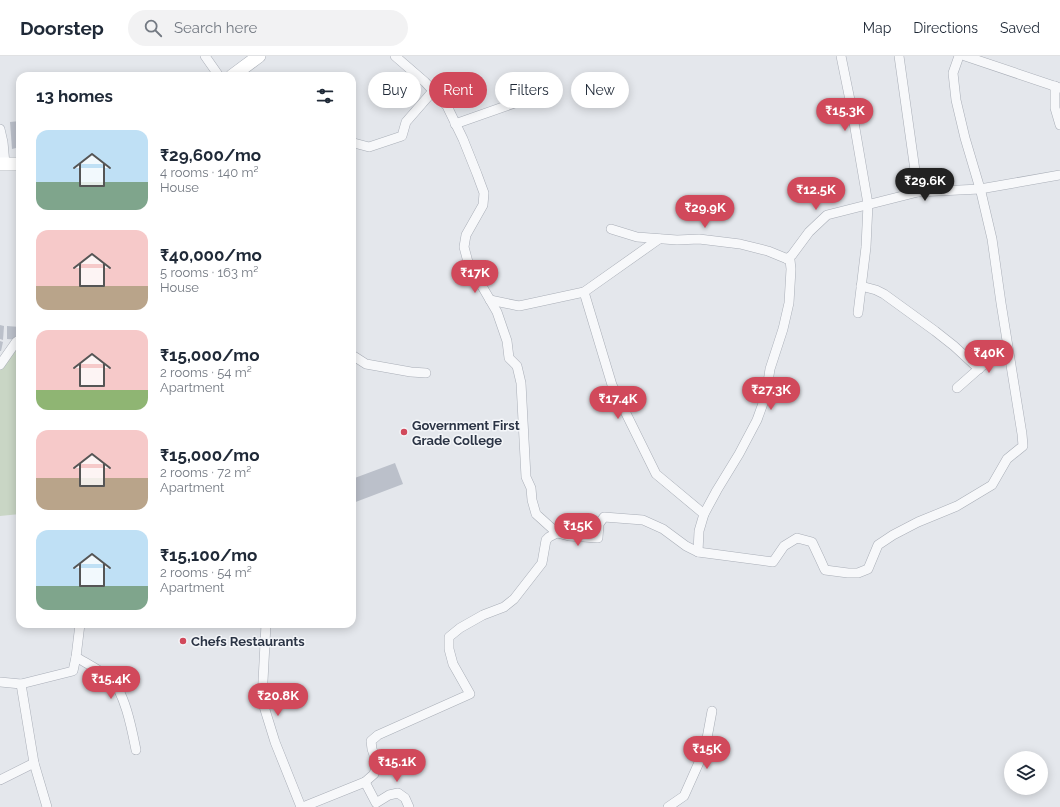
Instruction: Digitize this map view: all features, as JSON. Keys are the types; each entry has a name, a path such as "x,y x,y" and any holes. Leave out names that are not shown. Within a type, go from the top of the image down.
{"main road":[{"path":"237,72 259,56"},
{"path":"2,164 16,164"}],"street":[{"path":"205,56 217,72"},
{"path":"395,56 429,86"},
{"path":"841,56 868,204 866,247 858,313"},
{"path":"899,56 918,192"},
{"path":"448,108 463,139 484,193 483,205 466,235 464,247 468,262 497,312 507,341 509,358 517,366 521,383 526,477 531,488 532,500 536,514 557,533 569,536 598,538 599,524 604,517 643,520 662,529 686,546 698,552 773,562 784,546 797,538 812,542 824,570 858,573 868,569 878,545 893,535 918,522 957,506 992,485 1007,459 1023,446 992,239 956,100 953,72 959,56"},
{"path":"965,56 1057,87 1055,108 1060,125"},
{"path":"356,144 369,147 402,136 406,122 429,96"},
{"path":"455,124 500,108"},
{"path":"0,129 3,142 2,164"},
{"path":"788,259 809,232 827,215 918,192 980,189 1060,176"},
{"path":"611,229 637,237 659,239 699,239 740,244 768,251 790,260 791,269 789,303 783,329 770,369 764,401 757,420 739,454 704,514 699,532 698,552"},
{"path":"490,300 519,306 584,292 659,239"},
{"path":"861,286 884,294 935,331 980,369"},
{"path":"584,292 612,385 656,474 704,514"},
{"path":"0,365 16,342"},
{"path":"957,388 1007,344"},
{"path":"356,358 366,364 411,372 426,373"},
{"path":"266,628 262,700 274,742 302,807 365,782 374,774 377,764 371,741 378,735 470,694 453,664 449,649 449,637 460,628 504,607 514,599 542,563 546,540 557,533"},
{"path":"0,682 21,684 73,671 80,628"},
{"path":"76,657 110,678 118,688 129,719 136,750"},
{"path":"21,684 34,763 47,807"},
{"path":"668,807 684,796 705,749 712,712"},
{"path":"0,780 34,763"},
{"path":"365,782 376,803 389,795 398,793 405,798 409,807"}],"green space":[{"path":"16,348 16,514 0,516 0,370"}],"building":[{"path":"16,121 16,148 12,149 10,122"},
{"path":"0,325 4,326 3,340 0,339"},
{"path":"7,326 16,327 16,340 7,339"},
{"path":"0,341 3,342 1,351 0,351"},
{"path":"395,463 403,484 356,502 356,478"}],"place":[{"name":"Government First Grade College","path":"404,432"},
{"name":"Chefs Restaurants","path":"183,641"}]}
